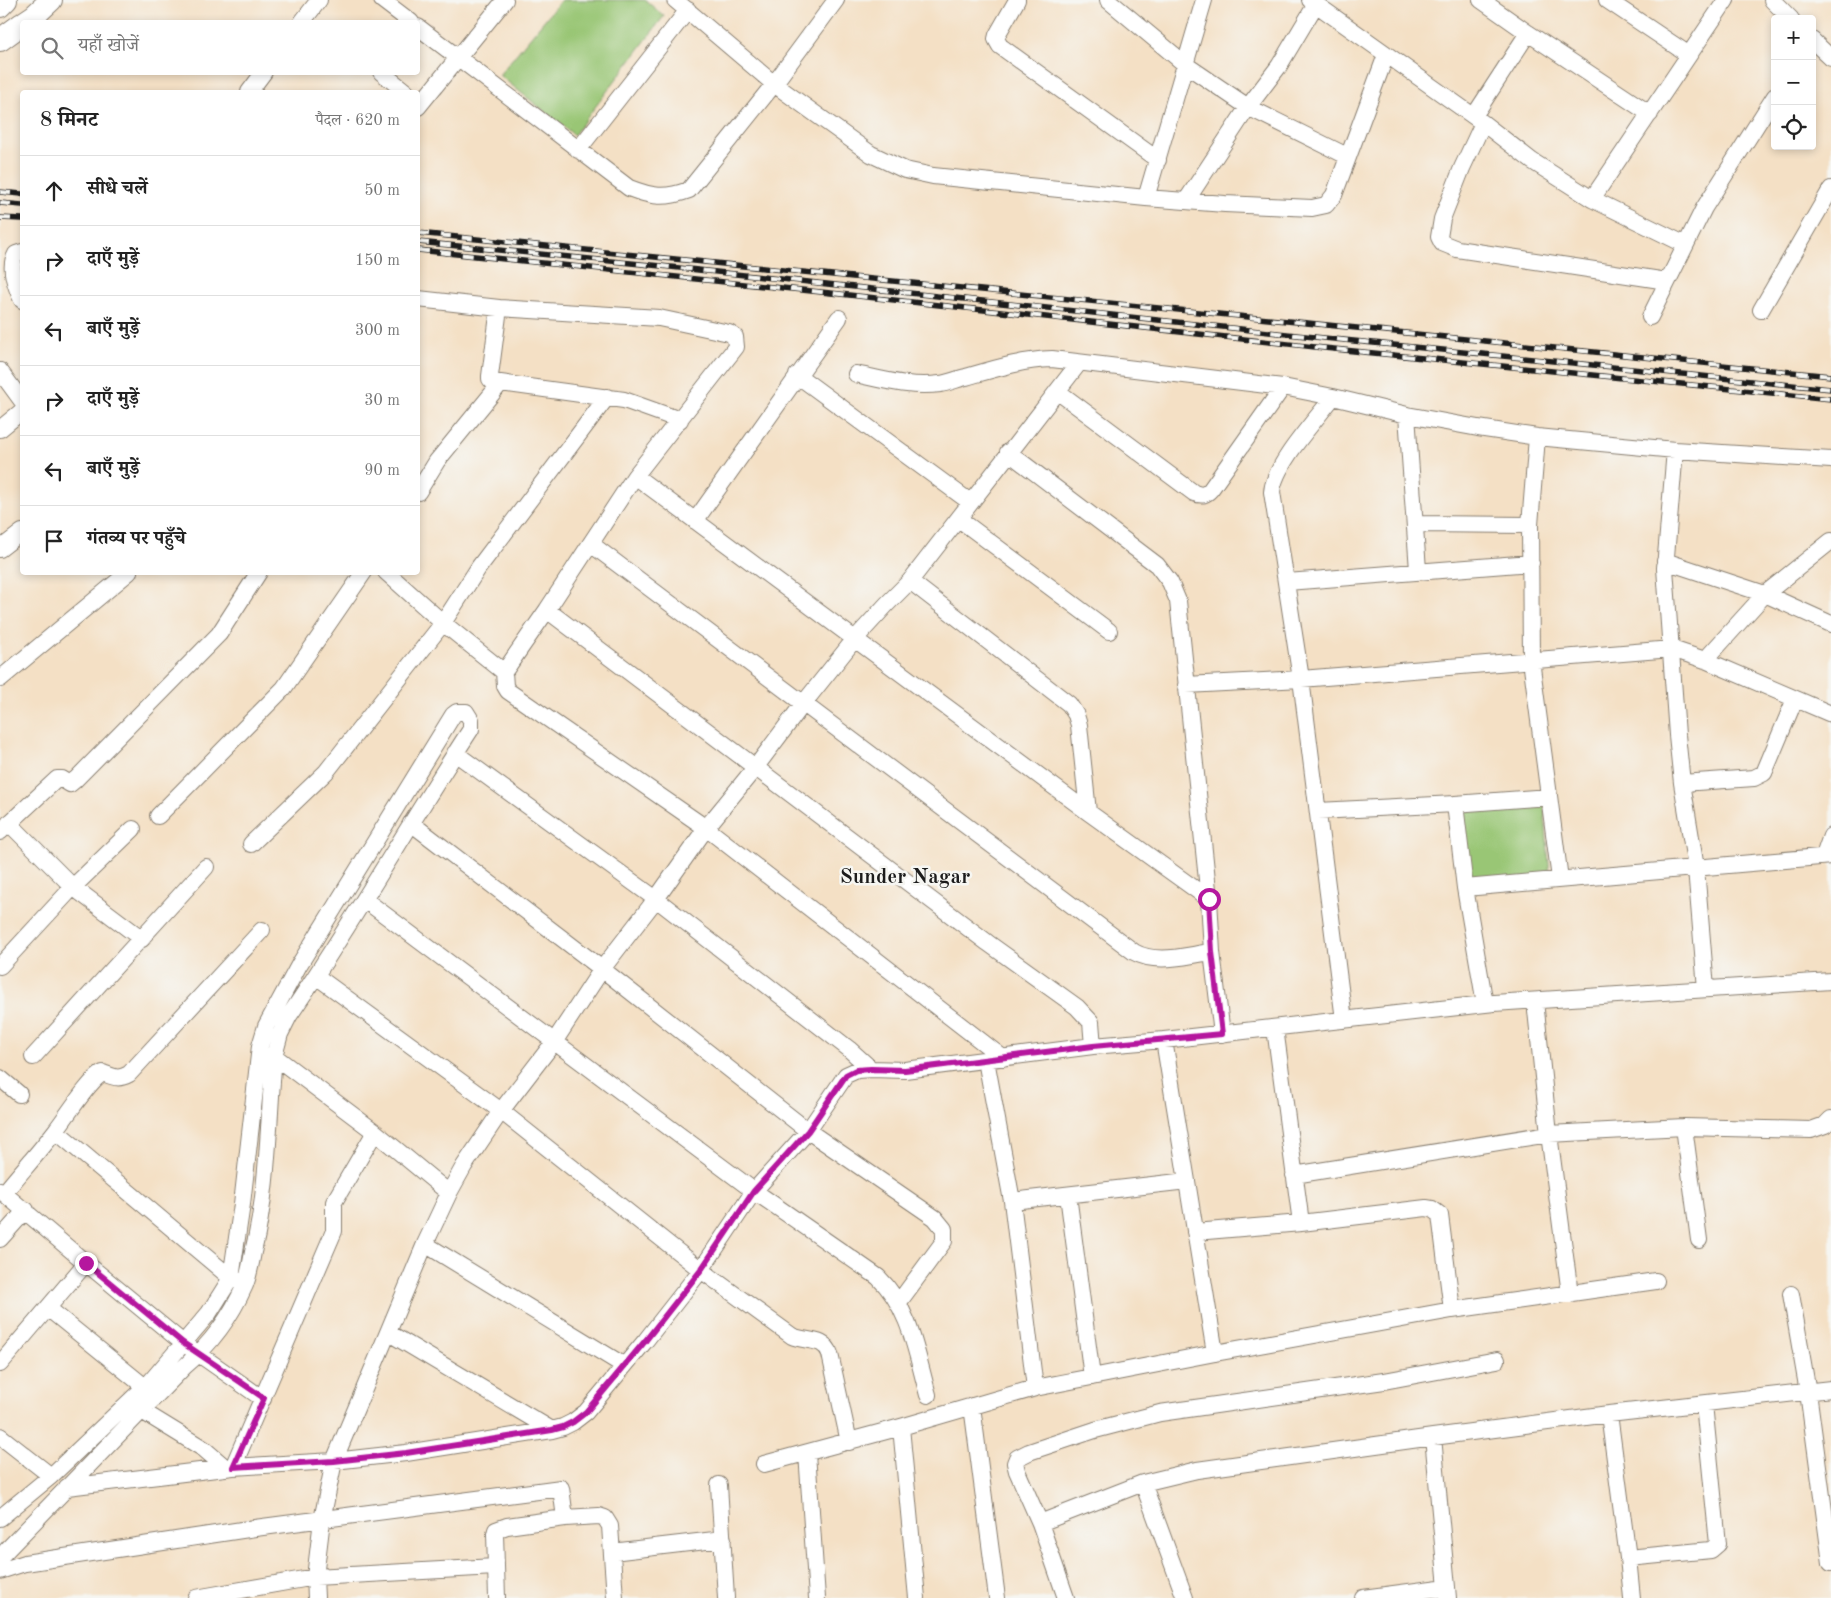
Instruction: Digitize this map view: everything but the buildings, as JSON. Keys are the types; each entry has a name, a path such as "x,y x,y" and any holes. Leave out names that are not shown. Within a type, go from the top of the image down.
{"street":[{"path":"0,6 6,0"},
{"path":"29,20 51,0"},
{"path":"310,20 319,0"},
{"path":"382,0 408,20"},
{"path":"420,102 505,0"},
{"path":"674,0 774,84 871,154 905,170 933,176 1146,198 1312,208 1326,205 1334,195 1386,55"},
{"path":"420,29 629,188 647,196 664,196 676,195 689,190 774,84 836,0"},
{"path":"1026,0 1021,2 1016,0 997,34 996,39 1000,46 1158,160"},
{"path":"1108,0 1186,65 1248,107 1347,156"},
{"path":"1146,198 1204,0"},
{"path":"1481,0 1650,114"},
{"path":"1606,0 1689,55"},
{"path":"1592,199 1726,0"},
{"path":"1772,0 1786,15"},
{"path":"1186,201 1248,107 1279,66 1313,2 1532,161 1592,199 1684,244"},
{"path":"578,150 688,10"},
{"path":"0,40 20,27"},
{"path":"1528,33 1478,120 1442,219 1439,237 1442,242 1456,249 1667,281"},
{"path":"1816,44 1831,58"},
{"path":"250,90 262,75"},
{"path":"385,75 404,90"},
{"path":"1650,317 1684,244 1704,208 1771,102"},
{"path":"1760,310 1831,189"},
{"path":"20,253 16,254 13,262 15,284 20,295"},
{"path":"420,299 499,308 659,318 729,333 736,337 736,347 634,476 548,610 504,672 505,686 508,691 706,828 1003,1058"},
{"path":"499,308 490,379 493,382 624,400 680,420"},
{"path":"695,521 839,318"},
{"path":"856,374 911,384 941,384 1036,359 1052,359 1283,387 1407,415 1538,437 1676,450 1831,460"},
{"path":"316,1598 315,1577 322,1520 334,1461 425,1244 464,1166 501,1111 554,1042 602,969 656,899 706,828 854,640 886,604 910,581 959,519 1008,452 1079,363"},
{"path":"0,370 20,398"},
{"path":"797,376 970,502"},
{"path":"420,489 438,461 500,384"},
{"path":"1057,391 1199,495 1207,493 1211,489 1283,387"},
{"path":"250,844 326,772 443,623 479,567 607,397"},
{"path":"1333,397 1287,457 1274,479 1272,492 1301,679 1344,1020"},
{"path":"0,429 20,413"},
{"path":"1407,415 1418,570"},
{"path":"1538,437 1530,524 1531,660 1560,879"},
{"path":"1676,450 1665,561 1682,784 1696,868 1706,989"},
{"path":"1008,452 1157,565 1170,582 1178,601 1209,899 1212,952 1222,1034"},
{"path":"634,476 854,640 1209,899"},
{"path":"959,519 1108,631"},
{"path":"1415,524 1530,524"},
{"path":"0,549 20,534"},
{"path":"1705,660 1765,594 1831,542"},
{"path":"591,544 1143,958 1155,960 1212,952"},
{"path":"1665,561 1765,594 1831,624"},
{"path":"1287,582 1531,562"},
{"path":"0,679 125,575"},
{"path":"142,939 73,887 4,828 57,779 62,779 70,784 76,779 219,634 258,575"},
{"path":"158,816 284,688 362,575"},
{"path":"389,575 443,623 504,672"},
{"path":"910,581 1069,704 1076,715 1079,725 1088,812"},
{"path":"548,610 988,944 1077,1007 1090,1022 1093,1046"},
{"path":"1186,685 1301,679 1672,649 1705,660 1831,714"},
{"path":"1682,784 1754,778 1764,773 1796,699"},
{"path":"0,1557 215,1336 230,1313 238,1281 260,1224 274,1056 280,1034 289,1016 365,900 471,729 470,718 466,712 461,711 453,715 299,965 266,1026 260,1046 241,1213 238,1281 145,1387 51,1476 3,1509"},
{"path":"455,753 656,899 849,1049 871,1069"},
{"path":"1318,811 1549,797"},
{"path":"1455,804 1465,888 1485,1004"},
{"path":"411,823 602,969 808,1131 935,1218 942,1225 945,1233 944,1241 899,1302"},
{"path":"0,966 73,887 133,829"},
{"path":"1465,888 1827,856 1831,836"},
{"path":"33,1057 206,867"},
{"path":"365,900 754,1191 878,1276 899,1302 907,1320 928,1395"},
{"path":"262,930 129,1074 119,1078 112,1078 103,1073 100,1074 56,1131 2,1191 183,1343 264,1398"},
{"path":"316,976 501,1111 701,1270 792,1336 800,1340 819,1341 826,1345 830,1354 849,1442"},
{"path":"67,1488 229,1468 334,1461 406,1453 552,1430 568,1425 586,1412 623,1365 646,1340 701,1270 754,1191 808,1131 846,1075 856,1070 905,1070 1093,1046 1222,1034 1485,1004 1831,981"},
{"path":"1535,1001 1570,1294"},
{"path":"1275,1028 1301,1223"},
{"path":"1164,1040 1215,1353"},
{"path":"274,1056 375,1132 449,1193"},
{"path":"986,1060 1012,1201 1036,1388"},
{"path":"0,1078 19,1094"},
{"path":"1294,1175 1550,1134 1684,1127 1811,1130 1825,1125 1831,1118"},
{"path":"1684,1127 1699,1240"},
{"path":"56,1131 238,1281"},
{"path":"229,1468 264,1398 334,1231 334,1202 375,1132"},
{"path":"1012,1201 1187,1182"},
{"path":"1068,1195 1092,1377"},
{"path":"1195,1232 1301,1223 1426,1208 1438,1212 1440,1215 1452,1310"},
{"path":"0,1239 26,1210"},
{"path":"425,1244 623,1365"},
{"path":"0,1364 49,1309 86,1263"},
{"path":"764,1464 849,1442 1036,1388 1452,1310 1656,1281"},
{"path":"1791,1294 1828,1524 1831,1563"},
{"path":"49,1309 145,1387"},
{"path":"389,1333 552,1430"},
{"path":"1066,1598 1040,1523 1017,1471 1015,1462 1017,1458 1029,1452 1095,1430 1160,1413 1384,1381 1497,1360"},
{"path":"1040,1523 1143,1484 1197,1470 1609,1414 1831,1390"},
{"path":"1628,1558 1711,1550 1718,1544 1704,1404"},
{"path":"972,1406 997,1598"},
{"path":"142,1410 204,1449 229,1468"},
{"path":"1609,1414 1632,1598"},
{"path":"901,1427 916,1598"},
{"path":"0,1436 51,1476"},
{"path":"1363,1598 1447,1592 1433,1437"},
{"path":"807,1453 817,1598"},
{"path":"1143,1484 1185,1598"},
{"path":"719,1485 726,1598"},
{"path":"0,1572 25,1563 561,1488 565,1518"},
{"path":"497,1598 495,1567 496,1530 507,1526 565,1518 599,1516 606,1518 610,1526 615,1598"},
{"path":"612,1552 723,1539"},
{"path":"196,1598 315,1577 495,1567"}],"green space":[{"path":"561,0 645,0 664,16 574,135 499,75"},
{"path":"1544,803 1550,877 1468,883 1459,811"}],"railway":[{"path":"0,192 20,194"},
{"path":"0,203 20,205"},
{"path":"0,218 20,219"},
{"path":"420,233 1831,376"},
{"path":"420,242 661,266 1324,338 1831,389"},
{"path":"420,250 840,294 1324,348 1831,399"}],"district":[{"name":"Sunder Nagar","path":"905,877"}],"route":[{"path":"86,1263 183,1343 264,1398 233,1467 334,1461 406,1453 563,1427 586,1412 623,1365 646,1340 701,1270 754,1191 808,1131 846,1075 856,1070 905,1070 1093,1046 1222,1034 1212,952 1209,899"}]}
